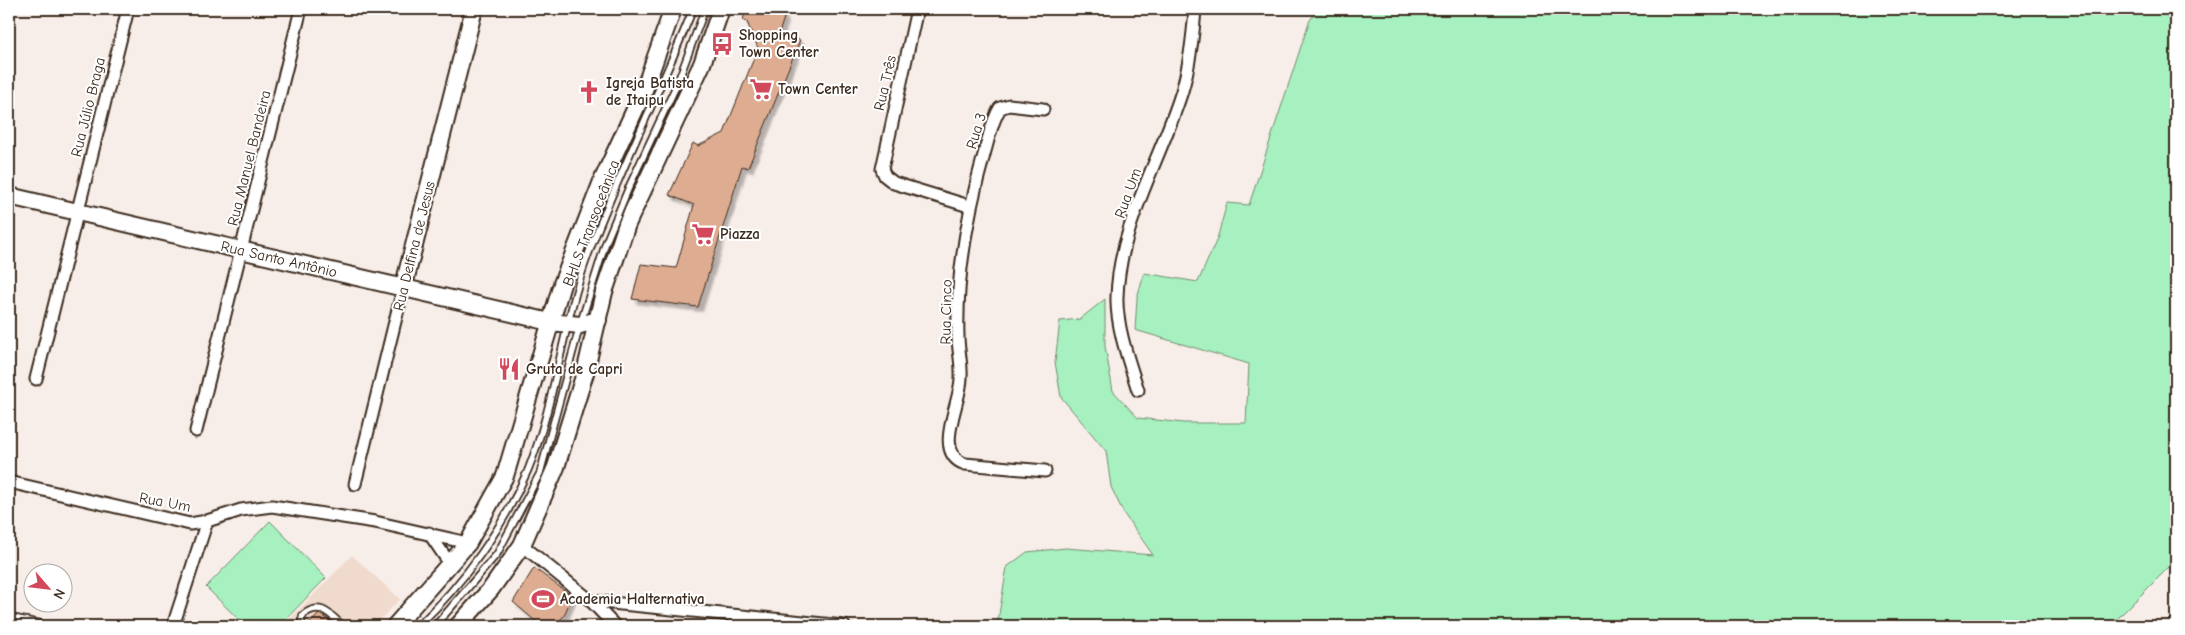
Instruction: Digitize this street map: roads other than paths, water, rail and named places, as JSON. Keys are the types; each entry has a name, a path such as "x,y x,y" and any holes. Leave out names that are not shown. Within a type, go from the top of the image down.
{"main road":[{"name":"Rua Delfina de Jesus","path":"404,289 474,9"},
{"path":"395,626 468,542 506,476 562,284 603,180 644,90 673,9"},
{"path":"458,626 492,589 522,546 556,467 585,373 604,292 627,224 702,64 721,9"},
{"name":"Rua Santo Antônio","path":"9,196 404,289 550,322 573,325"},
{"path":"573,325 598,320"}],"street":[{"name":"Rua Júlio Braga","path":"36,379 128,9"},
{"name":"Rua Manuel Bandeira","path":"196,431 301,9"},
{"name":"Rua Três","path":"917,9 882,163 885,176 894,183 969,206"},
{"name":"Rua Um","path":"1138,390 1126,354 1117,300 1119,270 1127,238 1181,92 1190,58 1195,9"},
{"name":"Rua 3","path":"969,206 1000,108 1009,105 1043,109"},
{"name":"Rua Cinco","path":"969,206 961,275 958,328 961,380 949,437 950,453 959,462 965,464 1044,471"},
{"name":"Rua Delfina de Jesus","path":"355,484 404,289"},
{"name":"Rua Um","path":"9,482 190,524 207,521 173,626"},
{"path":"207,521 241,510 272,506 428,533 468,542"},
{"path":"428,533 450,564"},
{"path":"522,546 591,601 615,626"},
{"path":"591,601 844,626"},
{"path":"9,620 38,626"}],"lane":[{"name":"BHLS Transoceânica","path":"435,626 498,554 540,473 591,248 665,80 693,9"},
{"name":"BHLS Transoceânica","path":"418,626 460,581 507,513 528,469 573,325 628,187 677,84 705,9"},
{"path":"300,626 303,615 319,608 325,609 343,626"}],"place":[{"name":"Shopping Town Center","path":"722,44"},
{"name":"Town Center","path":"761,89"},
{"name":"Igreja Batista de Itaipu","path":"589,92"},
{"name":"Piazza","path":"703,234"},
{"name":"Gruta de Capri","path":"509,369"},
{"name":"Academia Halternativa","path":"543,599"}]}
